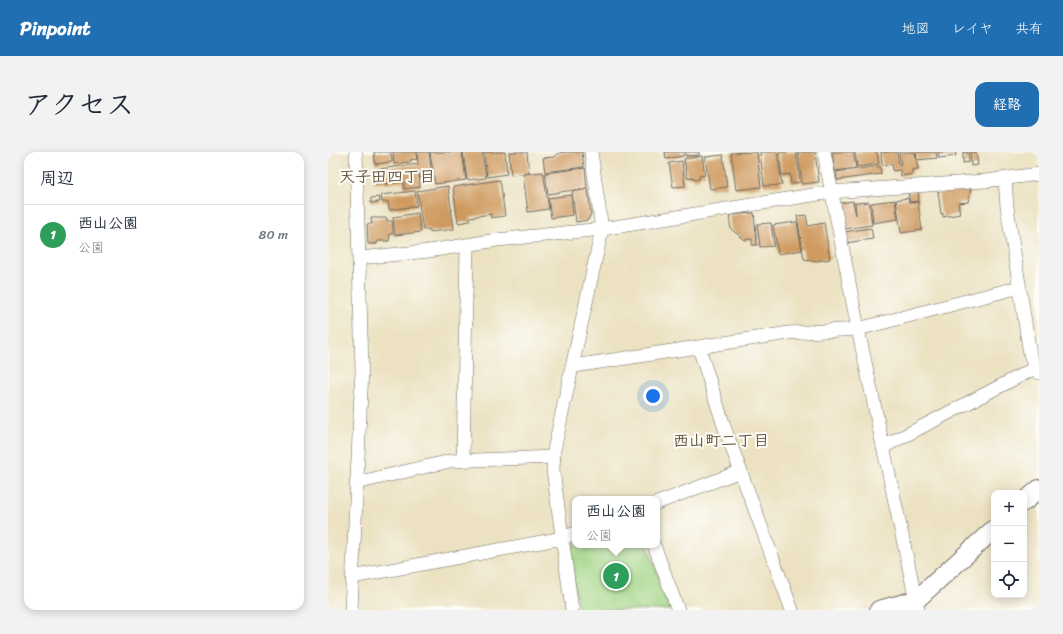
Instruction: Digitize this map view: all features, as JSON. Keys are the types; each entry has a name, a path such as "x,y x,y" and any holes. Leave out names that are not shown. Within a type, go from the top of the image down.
{"main road":[{"path":"1027,499 1039,488"},
{"path":"880,610 917,605 991,533"}],"street":[{"path":"351,610 362,370 356,152"},
{"path":"572,610 553,470 554,450 574,366 602,229 591,152"},
{"path":"824,152 858,328 917,605"},
{"path":"360,258 467,246 497,240 602,229 831,192 1005,179 1039,174"},
{"path":"883,446 1037,371 1030,354 1007,207 1005,179"},
{"path":"463,461 467,246"},
{"path":"574,366 789,333 858,328 1020,287"},
{"path":"699,348 741,471 792,610"},
{"path":"356,483 450,462 554,457"},
{"path":"660,502 741,471"},
{"path":"352,577 563,538 572,534"},
{"path":"655,548 678,610"}],"green space":[{"path":"572,541 572,548 648,548 671,610 578,610 568,543"}],"building":[{"path":"374,152 391,152 392,162 375,164"},
{"path":"393,152 416,152 417,159 410,160 411,162 394,164"},
{"path":"417,152 429,152 432,176 420,178 419,172 420,187 404,189 404,181 385,184 384,181 374,183 373,174 378,173 378,169 418,164"},
{"path":"430,152 462,152 466,180 435,184"},
{"path":"463,152 482,152 486,178 467,180"},
{"path":"484,152 505,152 507,174 487,177"},
{"path":"509,152 527,152 529,173 511,175"},
{"path":"582,152 584,167 545,172 543,158 555,157 559,153"},
{"path":"665,152 683,152 683,156 666,159"},
{"path":"685,152 699,152 699,155 686,156"},
{"path":"757,152 761,187 736,190 731,153"},
{"path":"760,152 777,152 782,185 764,186"},
{"path":"779,152 796,152 800,182 791,184 790,174 782,175"},
{"path":"798,152 815,152 819,182 802,184"},
{"path":"832,152 853,152 856,168 835,171"},
{"path":"855,152 877,152 879,164 857,167"},
{"path":"881,152 897,152 899,165 901,165 899,152 915,152 918,169 912,170 912,174 901,176 900,170 893,171 892,164 882,165"},
{"path":"916,152 936,152 937,158 917,160"},
{"path":"938,152 955,152 956,156 939,158"},
{"path":"963,152 968,152 969,162 963,163"},
{"path":"970,152 976,152 978,165 971,166"},
{"path":"723,155 727,187 710,189 705,157"},
{"path":"702,156 705,175 699,176 700,179 694,180 693,177 687,178 684,159"},
{"path":"682,161 685,186 673,187 669,163"},
{"path":"880,166 881,174 837,180 836,172"},
{"path":"585,168 587,188 548,194 545,173"},
{"path":"543,172 549,209 528,212 523,174"},
{"path":"500,180 505,216 491,218 491,214 470,217 470,221 458,223 453,187"},
{"path":"972,184 968,202 958,203 960,214 943,217 943,213 941,214 938,191"},
{"path":"448,186 454,229 430,232 430,229 423,230 417,191"},
{"path":"588,189 591,214 588,220 576,222 572,192"},
{"path":"415,191 417,206 389,210 388,202 382,202 381,195"},
{"path":"918,191 919,201 910,202 908,192"},
{"path":"571,195 573,215 551,218 548,198"},
{"path":"379,197 380,202 371,203 371,198"},
{"path":"908,198 909,203 918,202 922,230 901,233 896,200"},
{"path":"895,200 898,219 873,223 871,203"},
{"path":"853,201 856,215 855,203 869,202 872,225 844,229 840,203"},
{"path":"418,213 421,232 395,235 393,217"},
{"path":"754,213 757,245 752,245 752,239 745,240 731,229 729,215"},
{"path":"806,215 808,226 824,223 830,259 817,261 804,259 797,216"},
{"path":"371,218 387,218 387,221 392,221 393,234 390,234 389,241 377,241 377,244 368,244 367,224 372,224"},
{"path":"797,222 802,250 778,254 773,225"},
{"path":"771,223 774,246 760,247 757,224"},
{"path":"871,228 873,239 845,243 844,232"}],"place":[{"name":"西山公園","path":"616,576"}],"district":[{"name":"天子田四丁目","path":"387,176"},
{"name":"西山町二丁目","path":"721,440"}]}
